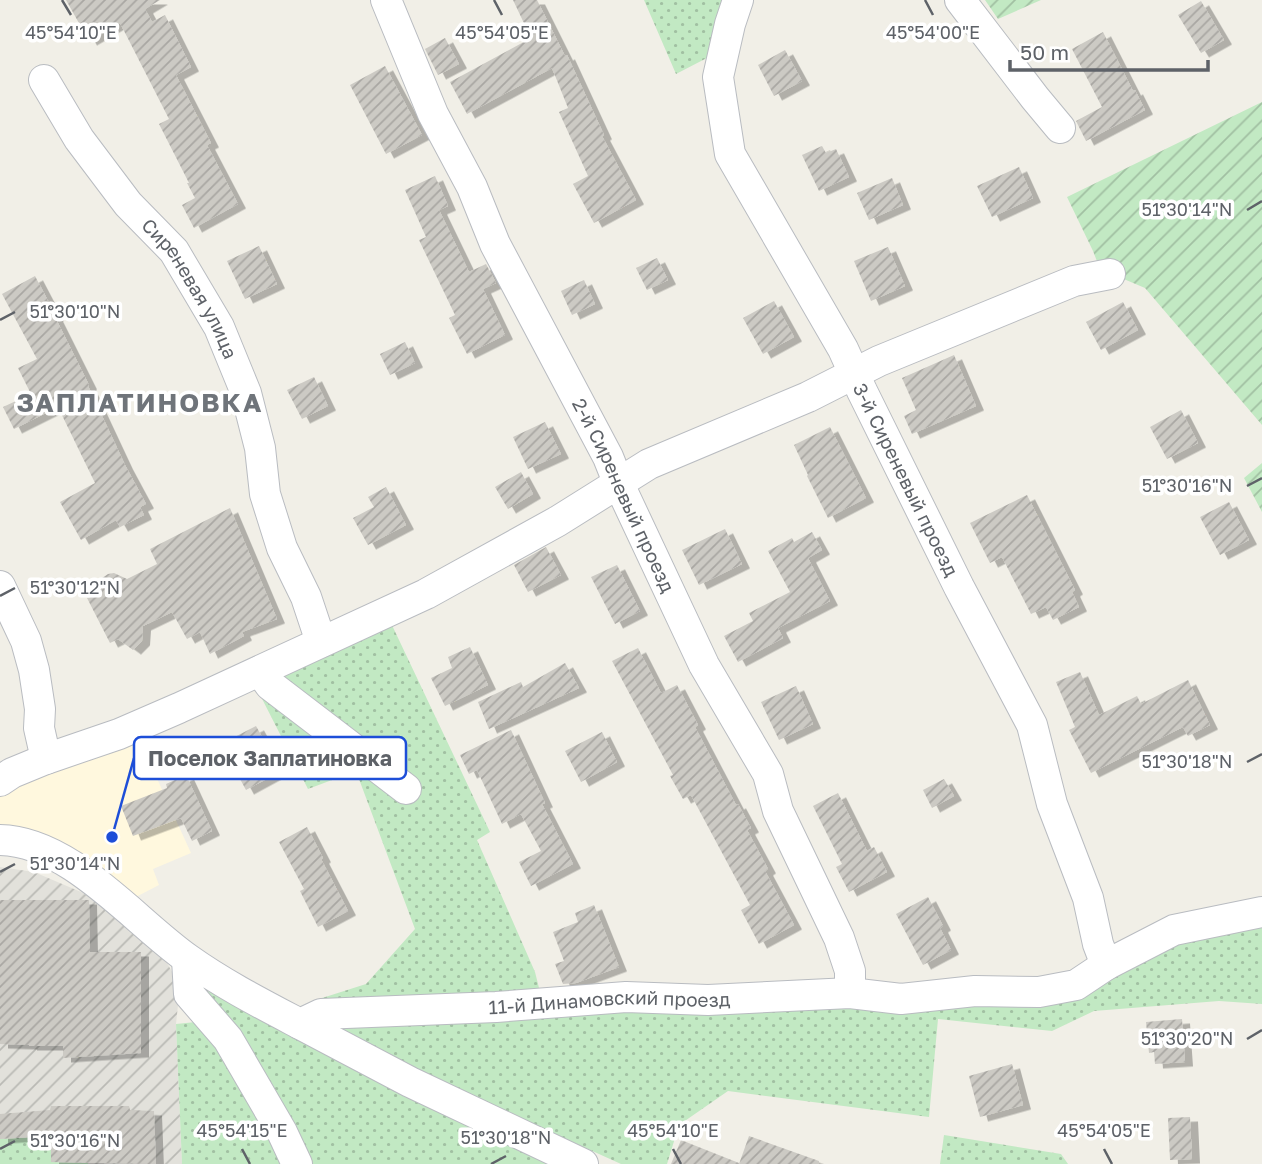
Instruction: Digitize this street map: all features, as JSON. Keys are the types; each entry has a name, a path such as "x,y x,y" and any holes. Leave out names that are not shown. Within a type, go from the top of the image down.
{"street":[{"name":"2-й Сиреневый проезд","path":"386,0 433,114 472,187 495,244 608,457 704,666 768,774 778,811 839,938 850,971 850,993"},
{"name":"3-й Сиреневый проезд","path":"738,0 718,76 730,154 843,349 959,586 1032,725 1052,804 1088,898 1098,944 1106,965"},
{"path":"960,0 1060,128"},
{"name":"Сиреневая улица","path":"44,80 79,139 128,204 174,251 219,327 246,393 260,449 268,505 282,548 306,597 321,642"},
{"path":"0,781 46,759 119,734 426,594 558,521 649,464 808,397 879,361 1074,281 1110,274"},
{"path":"0,586 26,641 40,709 39,728 46,759"},
{"path":"260,671 270,685 407,789"},
{"path":"0,840 15,840 48,852 86,875 187,958 242,994 410,1082 583,1164"},
{"name":"11-й Динамовский проезд","path":"300,1024 321,1014 496,1007 626,998 708,1000 850,993 901,999 975,992 1039,992 1076,985 1106,965 1174,930 1262,912"},
{"path":"187,958 189,994 228,1039 282,1132 297,1164"}],"shaded area":[{"path":"138,737 191,853 153,869 159,885 132,899 0,828 0,792"},
{"path":"0,867 34,872 81,892 119,915 158,947 180,986 176,1024 182,1164 51,1162 51,1136 0,1139"}],"green space":[{"path":"644,0 748,0 732,45 676,74"},
{"path":"985,0 1041,0 998,19"},
{"path":"1262,102 1262,425 1145,288 1100,269 1067,197"},
{"path":"1262,463 1262,512 1244,478"},
{"path":"390,621 490,832 477,840 535,972 541,996 320,1006 319,999 366,984 415,929 356,771 308,789 255,685"},
{"path":"1262,923 1262,1004 1219,1001 1094,1011 1052,1031 938,1019 929,1117 728,1091 679,1125 667,1164 621,1164 436,1080 330,1025 1115,974 1173,942"},
{"path":"203,986 553,1164 182,1164 176,1024 196,1022"},
{"path":"944,1135 1061,1154 1068,1164 940,1164"},
{"path":"51,1136 51,1162 88,1164 0,1164 0,1139"}],"building":[{"path":"66,0 160,0 145,9 152,22 165,15 191,67 176,75 211,143 207,145 238,204 194,228 182,205 195,198 159,124 169,119 120,23 89,41"},
{"path":"513,0 537,0 565,56 567,55 604,135 602,136 636,200 594,223 573,184 588,176 559,112 568,108 552,68 467,114 450,82 531,38"},
{"path":"1201,1 1224,40 1201,53 1178,15"},
{"path":"1103,32 1145,110 1086,141 1076,121 1102,107 1072,49"},
{"path":"445,38 459,64 438,75 425,49"},
{"path":"785,50 802,81 774,96 758,65"},
{"path":"385,66 422,135 386,154 350,85"},
{"path":"822,146 826,153 836,149 849,177 819,191 802,155"},
{"path":"1019,167 1033,198 992,217 977,186"},
{"path":"435,176 448,206 439,210 469,272 486,264 496,283 483,289 505,335 467,354 449,318 455,315 419,240 426,237 405,190"},
{"path":"892,178 903,205 869,220 857,193"},
{"path":"259,246 277,284 245,299 227,261"},
{"path":"888,247 905,286 871,301 854,261"},
{"path":"657,258 668,280 647,290 636,268"},
{"path":"35,276 146,504 140,507 144,515 120,527 116,520 81,540 60,502 95,483 58,407 14,429 3,407 31,394 18,368 37,359 2,294"},
{"path":"584,280 595,304 572,315 561,291"},
{"path":"774,301 794,337 763,354 743,318"},
{"path":"1123,302 1138,330 1101,350 1086,322"},
{"path":"405,342 415,363 390,375 380,354"},
{"path":"954,355 976,406 912,434 904,416 916,410 902,378"},
{"path":"314,377 328,406 302,419 287,390"},
{"path":"1181,410 1198,443 1167,459 1150,427"},
{"path":"545,422 561,454 528,469 513,437"},
{"path":"830,427 866,498 828,518 794,445"},
{"path":"521,472 533,494 508,509 495,487"},
{"path":"386,487 406,525 368,545 353,518 374,507 368,497"},
{"path":"1027,495 1075,590 1072,592 1079,607 1053,620 1046,607 1031,614 1002,557 990,563 970,523"},
{"path":"1229,502 1249,540 1220,555 1200,517"},
{"path":"230,508 277,619 242,632 244,636 210,654 200,632 187,639 172,612 143,626 142,641 133,650 118,639 110,643 87,598 93,595 93,584 114,573 127,579 157,564 150,549"},
{"path":"725,529 742,564 699,585 682,550"},
{"path":"812,532 822,550 808,558 830,601 778,628 783,638 738,662 724,636 753,621 749,613 790,592 768,551 792,538 794,542"},
{"path":"546,547 561,575 528,592 514,565"},
{"path":"617,565 640,611 615,624 591,577"},
{"path":"470,647 488,685 445,706 431,678 452,668 448,657"},
{"path":"638,648 661,693 677,685 698,725 695,727 751,828 747,830 768,869 765,871 794,925 759,944 741,910 750,905 691,795 683,799 612,661"},
{"path":"565,663 579,688 489,729 478,702 521,682 523,687"},
{"path":"1080,672 1099,715 1137,696 1141,704 1188,680 1210,725 1188,736 1183,727 1091,773 1069,730 1075,727 1056,682"},
{"path":"796,686 813,724 779,740 761,702"},
{"path":"256,726 281,771 246,790 221,744"},
{"path":"511,730 545,803 542,804 573,864 531,886 519,862 541,851 521,814 502,824 477,770 469,774 460,755"},
{"path":"602,732 617,762 581,782 565,751"},
{"path":"186,775 212,831 192,841 181,818 133,836 121,806 167,788 166,784"},
{"path":"944,779 954,796 932,808 923,790"},
{"path":"838,793 867,851 874,847 887,872 849,892 836,867 842,864 813,806"},
{"path":"307,827 348,911 318,927 300,891 304,889 279,842"},
{"path":"928,897 943,926 940,928 951,950 923,965 896,914"},
{"path":"0,900 89,900 90,952 141,952 141,1053 63,1058 63,1046 0,1044"},
{"path":"594,905 619,967 576,983 563,984 555,964 564,961 553,932 578,922 575,913"},
{"path":"1182,1019 1185,1062 1155,1064 1154,1052 1149,1053 1146,1022"},
{"path":"1012,1064 1023,1105 980,1117 969,1076"},
{"path":"51,1106 129,1106 130,1110 154,1111 156,1164 51,1162 51,1136 0,1139 0,1114 50,1110"},
{"path":"1190,1117 1192,1159 1170,1160 1168,1118"},
{"path":"749,1136 819,1161 819,1164 739,1164"},
{"path":"681,1140 739,1163 739,1164 671,1164"}],"place":[{"name":"Поселок Заплатиновка","path":"112,837"}],"district":[{"name":"ЗАПЛАТИНОВКА","path":"140,403"}]}
